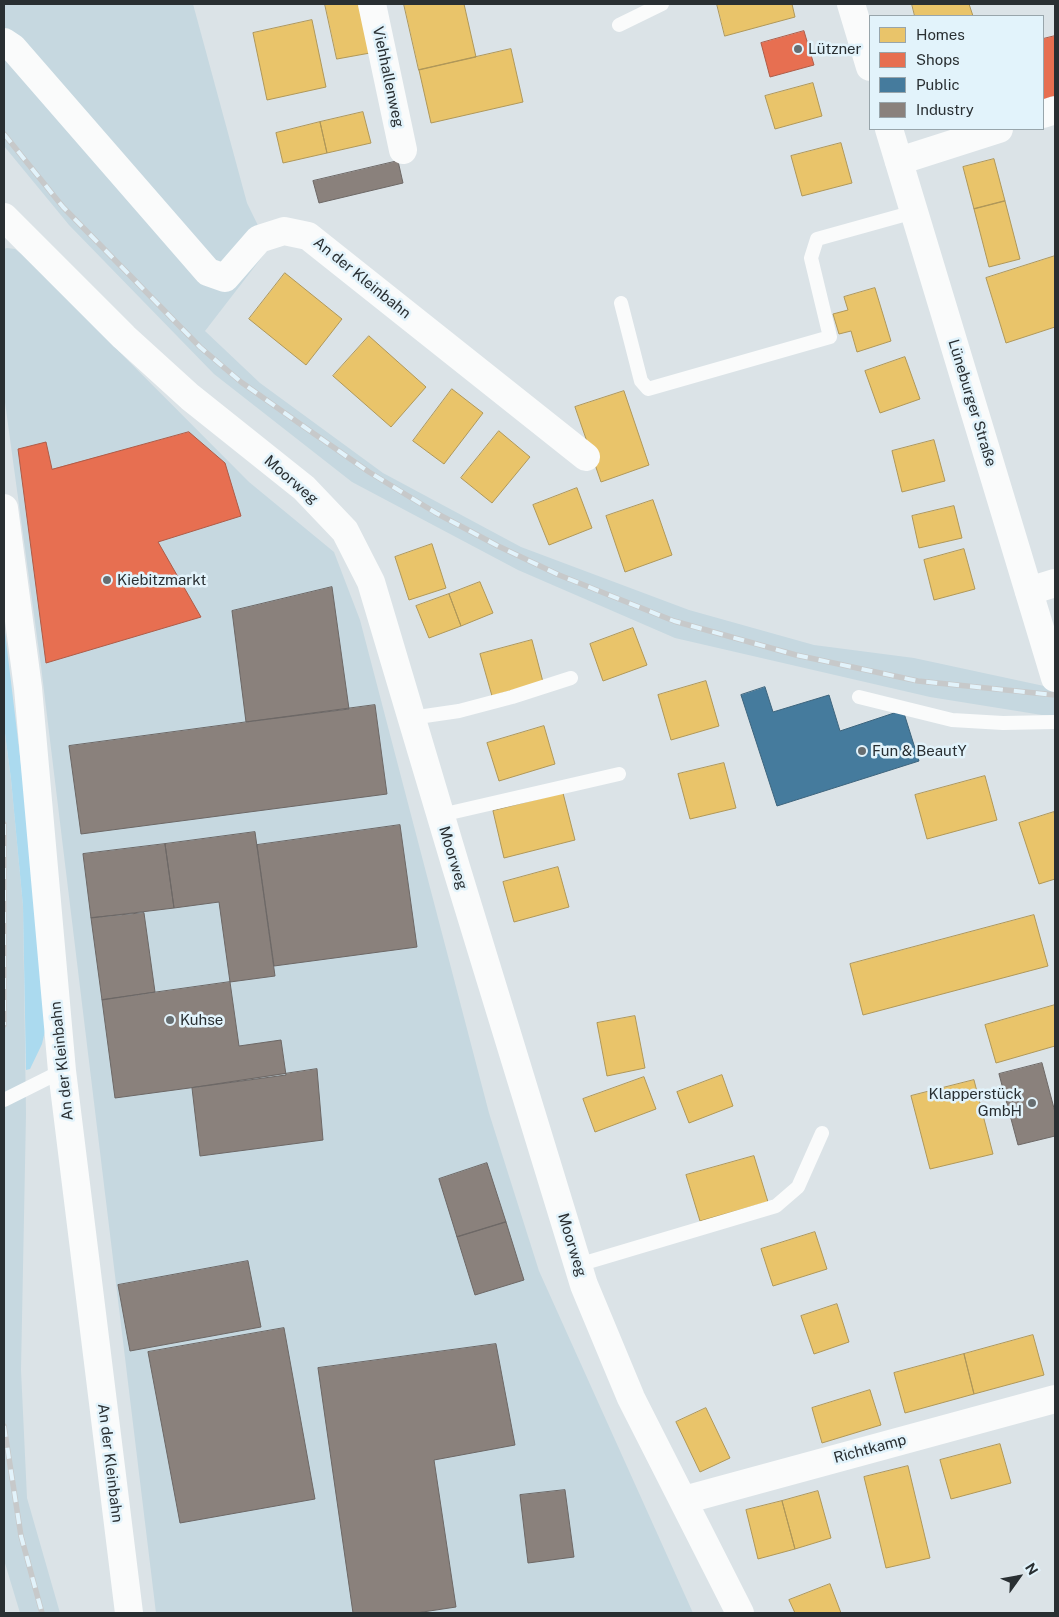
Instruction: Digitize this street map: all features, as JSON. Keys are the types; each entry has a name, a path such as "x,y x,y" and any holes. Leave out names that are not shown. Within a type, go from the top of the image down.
{"street":[{"name":"Viehhallenweg","path":"372,4 403,150"},
{"path":"851,4 869,64"},
{"name":"An der Kleinbahn","path":"4,42 13,48 208,272 224,278 259,239 284,231 308,236 586,457"},
{"name":"Lüneburger Straße","path":"889,130 1055,678"},
{"path":"899,161 996,130"},
{"name":"Moorweg","path":"4,216 124,337 190,397 304,488 345,531 371,582 584,1285 631,1398 740,1613"},
{"name":"An der Kleinbahn","path":"4,508 28,688 62,1070 129,1613"},
{"path":"1029,591 1055,584"},
{"name":"Richtkamp","path":"684,1500 1055,1399"}],"lane":[{"path":"619,25 662,4"},
{"path":"622,303 642,381 648,389 830,337 811,258 818,239 914,212"},
{"path":"411,718 486,704 571,678"},
{"path":"859,696 952,720 1003,723 1055,722"},
{"path":"441,815 619,774"},
{"path":"4,1100 62,1070"},
{"path":"578,1265 776,1206 798,1187 822,1133"}],"shaded area":[{"path":"4,4 193,4 247,203 269,248 205,331 260,383 383,473 521,547 689,610 814,645 914,658 1044,686 1055,686 1055,715 1042,715 930,697 675,638 518,570 352,482 214,374 69,225 4,146"},
{"path":"4,249 15,249 23,255 249,482 334,552 360,620 489,1113 539,1271 693,1613 156,1613 41,666 4,395"},
{"path":"4,624 36,889 47,1022 42,1044 30,1069 26,1070 23,906 4,726"},
{"path":"4,726 23,906 26,1114 21,1370 27,1498 60,1613 20,1613 4,1560"}],"building: Homes":[{"path":"325,4 359,4 370,53 337,59"},
{"path":"404,4 464,4 476,57 419,70"},
{"path":"717,4 792,4 795,17 725,36"},
{"path":"912,4 969,4 973,15 915,15"},
{"path":"312,20 326,87 267,100 253,33"},
{"path":"511,49 523,102 431,123 419,70"},
{"path":"813,83 822,116 775,129 765,96"},
{"path":"363,112 371,143 327,153 320,122"},
{"path":"320,122 327,153 283,163 276,133"},
{"path":"841,143 852,183 802,196 791,156"},
{"path":"994,159 1005,201 974,209 963,167"},
{"path":"1005,201 1020,259 989,267 974,209"},
{"path":"1055,256 1055,327 1006,343 986,278"},
{"path":"285,273 342,319 306,365 249,319"},
{"path":"875,288 891,341 857,352 851,331 839,334 833,314 848,310 844,297"},
{"path":"369,336 426,387 391,427 333,376"},
{"path":"905,357 920,399 880,413 865,371"},
{"path":"452,389 483,413 444,464 413,441"},
{"path":"624,391 649,465 601,482 575,407"},
{"path":"499,431 530,457 492,503 461,478"},
{"path":"934,440 945,481 902,492 892,451"},
{"path":"577,488 592,528 549,545 533,505"},
{"path":"653,500 672,555 625,572 606,516"},
{"path":"954,506 962,538 919,548 912,516"},
{"path":"432,544 446,588 409,600 395,557"},
{"path":"964,549 975,589 934,600 924,560"},
{"path":"480,582 493,613 461,626 449,594"},
{"path":"449,594 461,626 429,638 416,606"},
{"path":"633,628 647,665 603,681 590,644"},
{"path":"532,640 543,682 492,696 480,654"},
{"path":"706,681 719,726 671,740 658,695"},
{"path":"544,726 555,764 499,781 487,743"},
{"path":"724,763 736,808 690,819 678,774"},
{"path":"985,776 997,820 927,839 915,795"},
{"path":"563,793 575,840 504,858 493,811"},
{"path":"1054,812 1055,879 1039,884 1019,823"},
{"path":"558,867 569,907 514,922 503,882"},
{"path":"1034,915 1048,966 863,1015 850,964"},
{"path":"1055,1005 1055,1046 996,1063 985,1025"},
{"path":"635,1016 645,1068 607,1076 597,1023"},
{"path":"722,1075 733,1106 689,1123 677,1092"},
{"path":"644,1077 656,1109 595,1132 583,1099"},
{"path":"974,1080 993,1154 930,1169 911,1096"},
{"path":"754,1156 768,1202 700,1221 686,1175"},
{"path":"815,1232 827,1269 773,1286 761,1249"},
{"path":"837,1304 849,1342 814,1354 801,1316"},
{"path":"1033,1335 1044,1375 974,1394 964,1354"},
{"path":"964,1354 974,1394 905,1413 894,1373"},
{"path":"870,1390 881,1425 822,1443 812,1408"},
{"path":"706,1408 730,1458 700,1472 676,1422"},
{"path":"1000,1444 1011,1483 951,1499 940,1460"},
{"path":"908,1466 930,1558 886,1568 864,1477"},
{"path":"818,1491 831,1538 795,1549 782,1501"},
{"path":"782,1501 795,1549 758,1559 746,1510"},
{"path":"830,1584 841,1613 795,1613 789,1600"}],"building: Shops":[{"path":"804,31 814,65 770,77 761,43"},
{"path":"1055,36 1055,96 1044,100 1044,39"},
{"name":"Kiebitzmarkt","path":"189,432 225,463 241,516 158,542 201,617 46,663 18,449 46,442 52,469"}],"building: Public":[{"path":"765,687 773,712 829,695 840,731 903,710 919,761 777,806 741,695"}],"building: Industry":[{"path":"398,161 403,183 319,203 313,181"},
{"path":"332,587 349,709 246,722 232,611"},
{"path":"375,705 387,794 81,834 69,746"},
{"path":"400,825 417,947 274,966 257,845"},
{"path":"255,832 275,976 230,982 219,902 174,908 165,844"},
{"path":"165,844 174,908 91,918 83,854"},
{"path":"144,913 155,992 102,1000 91,918"},
{"name":"Kuhse","path":"230,982 239,1046 281,1040 286,1075 115,1098 102,1000"},
{"path":"1042,1063 1055,1112 1055,1136 1018,1145 999,1074"},
{"path":"317,1069 323,1140 200,1156 192,1088"},
{"path":"487,1163 506,1222 457,1237 439,1179"},
{"path":"506,1222 524,1280 475,1295 457,1237"},
{"path":"248,1261 261,1327 130,1351 118,1285"},
{"path":"284,1328 315,1499 180,1523 148,1352"},
{"path":"496,1344 515,1445 434,1460 456,1607 416,1613 353,1613 318,1368"},
{"path":"565,1490 574,1557 528,1563 520,1495"}],"railway":[{"path":"4,134 63,207 200,347 241,382 303,426 369,472 436,513 498,546 559,575 674,621 796,655 918,681 1055,695"},
{"path":"4,824 4,1025"},
{"path":"4,1426 21,1536 42,1613"}],"place":[{"name":"Lützner","path":"798,49"},
{"name":"Kiebitzmarkt","path":"107,580"},
{"name":"Fun & BeautY","path":"862,751"},
{"name":"Kuhse","path":"170,1020"},
{"name":"Klapperstück GmbH","path":"1032,1103"}]}
